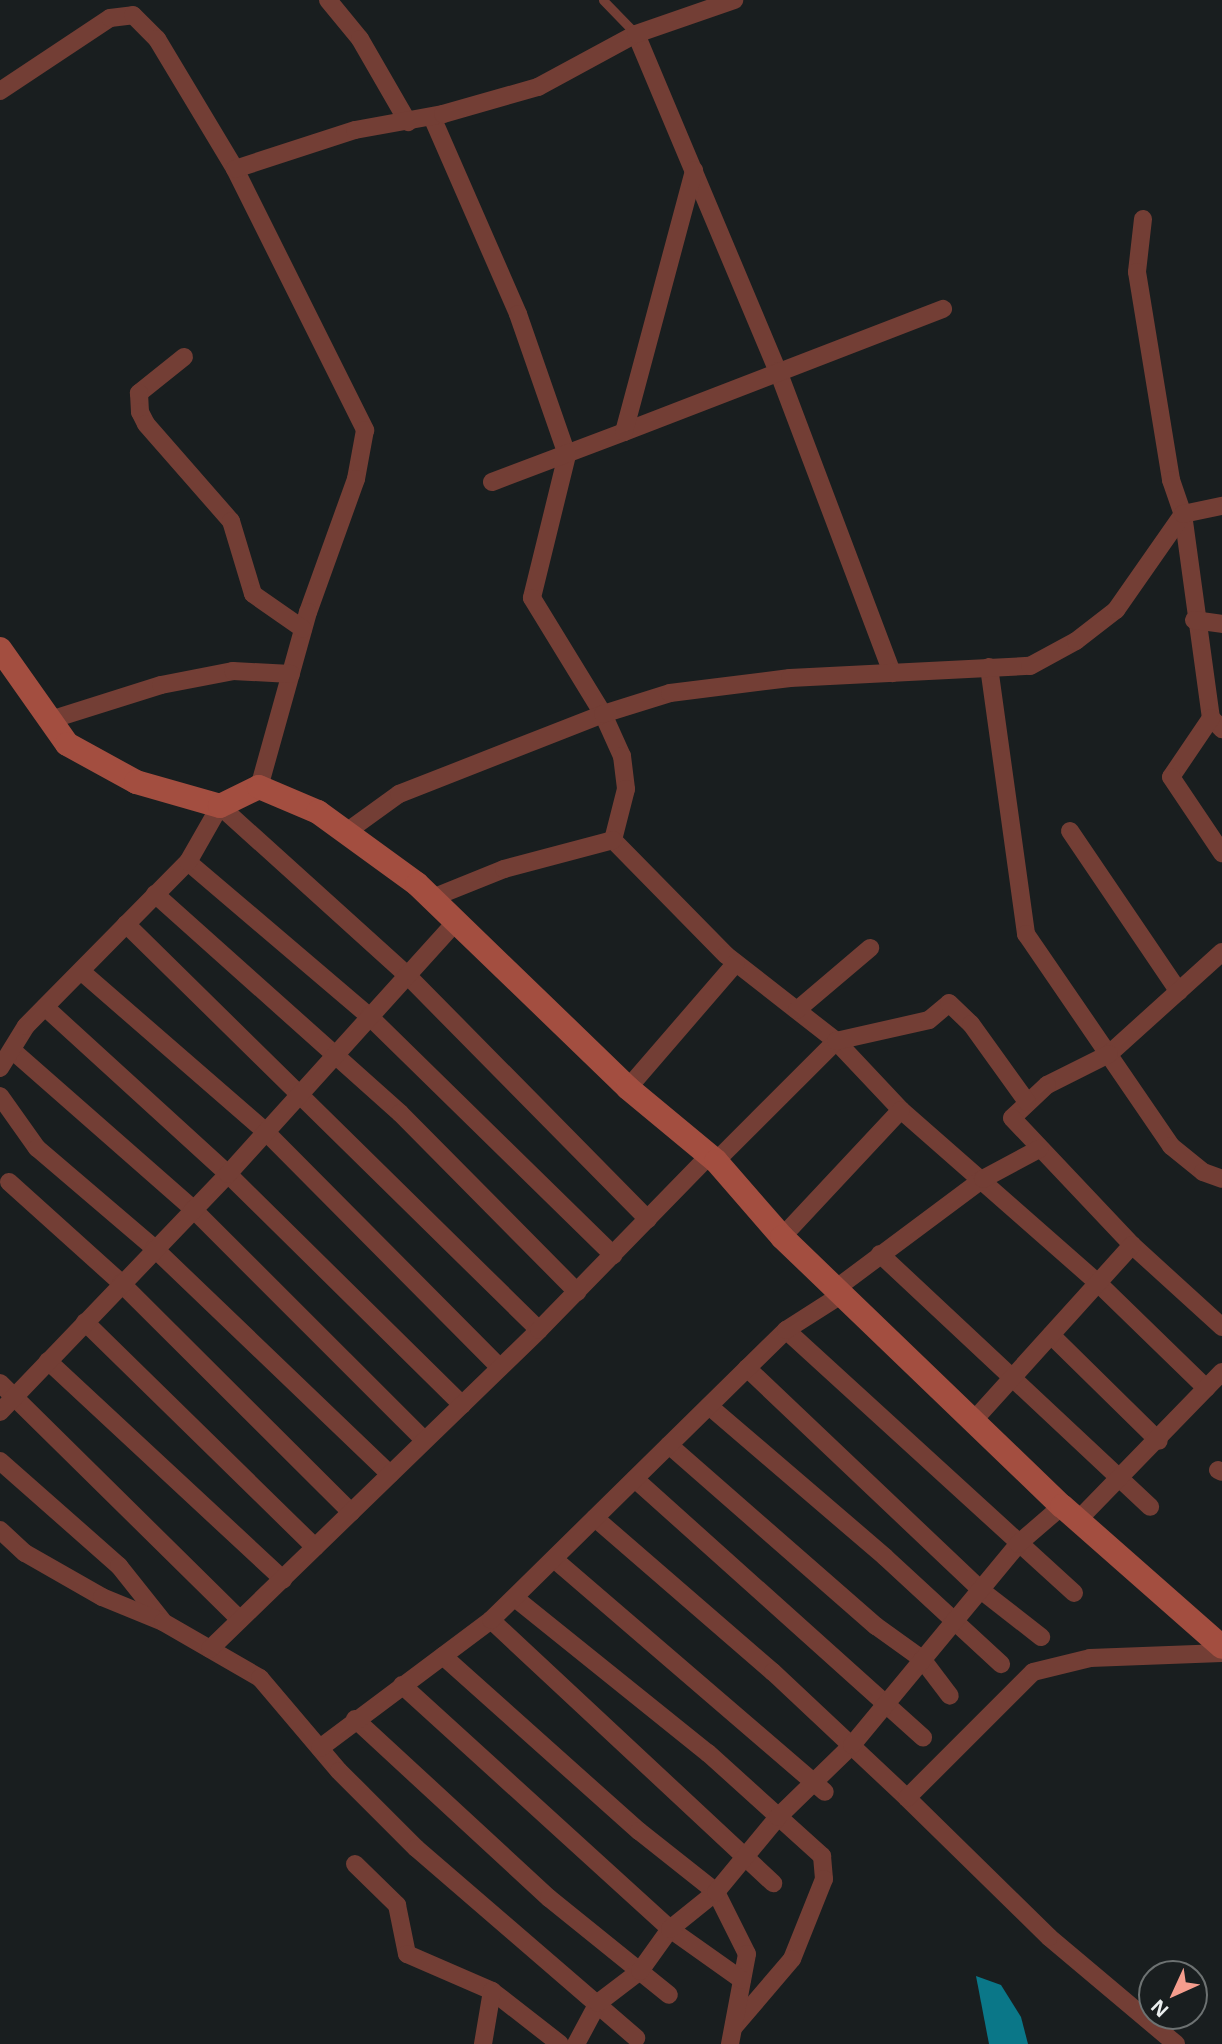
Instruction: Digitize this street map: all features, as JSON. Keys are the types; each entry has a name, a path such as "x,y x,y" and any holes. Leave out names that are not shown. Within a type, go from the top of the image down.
{"street":[{"path":"235,169 355,130 432,117 538,87 636,34 734,0"},
{"path":"330,1 360,39 408,122"},
{"path":"0,91 110,18 133,15 157,39 235,169 365,429 356,478 303,629 259,788"},
{"path":"636,34 778,371 892,673"},
{"path":"432,117 518,314 567,455 532,598 603,714 622,756 626,789 613,839"},
{"path":"624,432 694,170"},
{"path":"1143,219 1137,272 1171,480 1183,514 1194,620 1216,723 1171,777 1222,853"},
{"path":"492,482 699,407 778,371 943,309"},
{"path":"184,357 139,393 140,412 146,424 231,521 253,594 303,629"},
{"path":"345,833 399,794 603,714 670,693 790,678 1030,666 1048,658 1116,610 1183,514 1222,506"},
{"path":"1194,620 1222,624"},
{"path":"0,649 66,744 136,782 220,806 407,975 648,1219"},
{"path":"989,667 1026,934 1171,1146 1203,1172 1222,1179"},
{"path":"50,720 161,685 233,671 291,674"},
{"path":"0,1069 26,1026 188,862 220,806 259,788 318,813 432,898 457,921 628,1088 713,1159 782,1237 841,1290 974,1420 1222,1650"},
{"path":"1070,831 1179,992"},
{"path":"432,898 504,869 613,839"},
{"path":"613,839 736,963 836,1041 901,1110 984,1179 1098,1283 1206,1388"},
{"path":"188,862 369,1016 613,1255"},
{"path":"155,894 336,1053 577,1292"},
{"path":"0,1412 154,1248 228,1174 457,921"},
{"path":"126,924 539,1330"},
{"path":"797,1010 870,948"},
{"path":"1222,951 1109,1054 1047,1085 1012,1118 1132,1245 1222,1327"},
{"path":"628,1088 736,963"},
{"path":"82,972 266,1132 500,1368"},
{"path":"210,1649 539,1330 648,1219 836,1041 929,1020 949,1003 971,1024 1027,1102"},
{"path":"45,1007 228,1174 462,1405"},
{"path":"12,1050 193,1209 424,1440"},
{"path":"0,1096 37,1148 154,1248 390,1474"},
{"path":"782,1237 901,1110"},
{"path":"320,1748 355,1719 492,1620 786,1330 841,1290 880,1254 984,1179 1039,1149"},
{"path":"9,1182 121,1283 351,1512"},
{"path":"974,1420 1132,1245"},
{"path":"880,1254 1014,1376 1150,1507"},
{"path":"85,1322 315,1547"},
{"path":"786,1330 1074,1593"},
{"path":"1051,1335 1159,1441"},
{"path":"48,1361 283,1579"},
{"path":"747,1368 982,1591 1041,1637"},
{"path":"576,2044 598,2003 640,1971 670,1929 716,1892 747,1859 778,1816 820,1787 885,1701 982,1591 1018,1544 1121,1479 1222,1372"},
{"path":"0,1382 240,1620"},
{"path":"709,1406 1001,1664"},
{"path":"669,1445 876,1626 922,1659 950,1696"},
{"path":"0,1461 119,1566 163,1622"},
{"path":"635,1479 923,1737"},
{"path":"595,1518 852,1745 1049,1937 1177,2044"},
{"path":"0,1530 25,1553 102,1597 163,1622 260,1678 320,1748 416,1848 636,2038"},
{"path":"554,1559 820,1787"},
{"path":"514,1598 708,1753 822,1856 824,1879 792,1959 732,2035"},
{"path":"492,1620 773,1883"},
{"path":"907,1798 1033,1672 1090,1658 1222,1650"},
{"path":"443,1656 639,1831 716,1892 747,1954 732,2035"},
{"path":"402,1685 670,1929 742,1980"},
{"path":"355,1719 549,1898 669,1995"},
{"path":"355,1864 397,1905 407,1954 492,1992 560,2044"},
{"path":"483,2044 492,1992"}],"lane":[{"path":"603,0 636,34"}],"water":[{"path":"976,1976 1001,1985 1021,2017 1028,2044 989,2044"}]}
